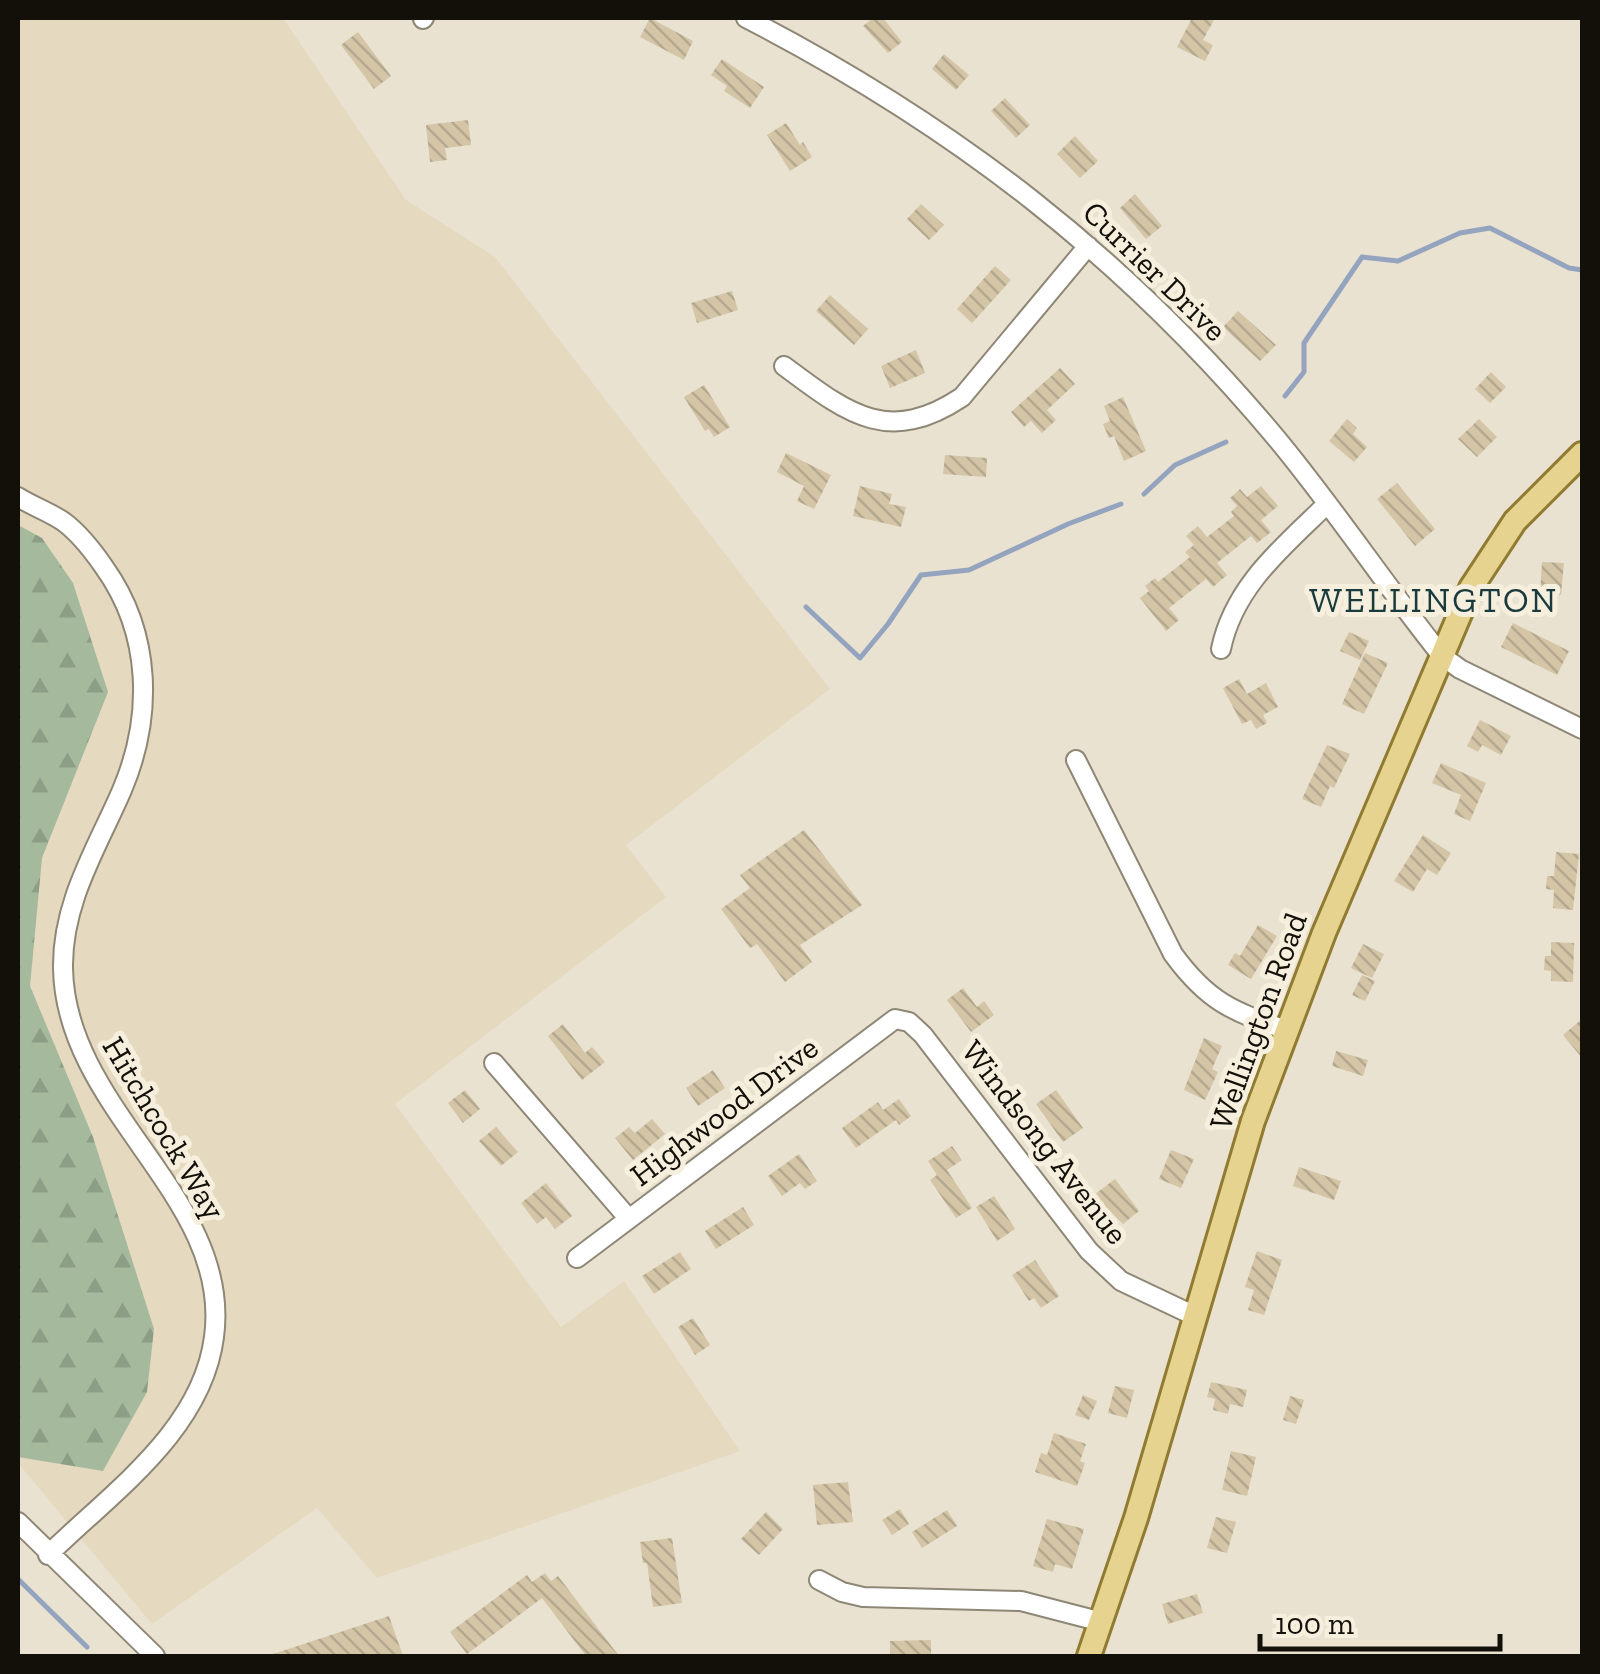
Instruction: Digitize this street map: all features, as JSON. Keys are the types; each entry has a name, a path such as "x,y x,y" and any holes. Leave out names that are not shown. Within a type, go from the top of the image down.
{"main road":[{"name":"Wellington Road","path":"1089,1656 1236,1175 1286,1030 1471,588 1500,541 1530,504 1582,454"}],"street":[{"name":"Currier Drive","path":"746,18 823,58 935,126 1026,192 1088,246 1148,301 1277,439 1442,656"},
{"path":"784,366 850,414 905,421 943,410 962,397 1088,246"},
{"name":"Hitchcock Way","path":"18,497 64,522 91,548 130,612 140,648 143,722 135,758 75,894 62,967 66,1004 91,1074 194,1230 208,1264 215,1300 214,1336 206,1372 191,1405 144,1462 48,1555"},
{"path":"1220,649 1238,599 1328,504"},
{"path":"1442,656 1460,670 1582,730"},
{"path":"1076,760 1173,954 1188,974 1224,1006 1286,1030"},
{"name":"Highwood Drive","path":"577,1258 895,1019 909,1022"},
{"name":"Windsong Avenue","path":"909,1022 924,1034 1089,1251 1121,1281 1195,1316"},
{"path":"494,1063 630,1219"},
{"path":"18,1522 155,1656"},
{"path":"819,1580 863,1597 1021,1601 1102,1622"}],"shaded area":[{"path":"18,18 283,18 406,200 495,257 830,689 626,845 666,897 395,1104 561,1327 624,1281 740,1451 377,1578 317,1508 152,1624 18,1463"}],"green space":[{"path":"18,525 42,538 73,583 108,692 42,858 30,986 93,1137 154,1329 147,1392 103,1471 18,1457"}],"building":[{"path":"650,18 693,41 684,60 640,37"},
{"path":"873,18 883,18 902,42 888,53 863,26"},
{"path":"1192,18 1215,18 1203,40 1213,45 1205,61 1177,47"},
{"path":"358,32 391,76 374,89 341,45"},
{"path":"944,54 969,75 956,90 932,69"},
{"path":"722,59 764,87 750,108 724,91 727,86 711,75"},
{"path":"1005,98 1030,125 1016,138 991,111"},
{"path":"468,120 471,145 445,148 447,160 430,162 426,125"},
{"path":"786,123 812,157 790,171 767,135"},
{"path":"1075,136 1098,161 1080,178 1057,154"},
{"path":"1135,194 1162,226 1146,239 1120,208"},
{"path":"921,204 944,225 929,240 907,219"},
{"path":"995,266 1011,280 972,323 957,309"},
{"path":"732,291 738,310 697,323 691,303"},
{"path":"830,295 868,329 854,345 816,311"},
{"path":"1238,311 1276,345 1260,361 1223,327"},
{"path":"916,350 925,373 890,388 881,366"},
{"path":"1060,368 1075,384 1047,410 1056,420 1042,433 1031,421 1024,427 1011,412"},
{"path":"1491,372 1506,387 1490,403 1475,389"},
{"path":"704,385 730,427 714,437 709,429 705,431 684,397"},
{"path":"1123,397 1146,451 1124,461 1114,436 1109,438 1103,424 1110,421 1104,406"},
{"path":"1347,419 1357,428 1353,434 1367,447 1354,462 1329,441"},
{"path":"1479,419 1497,437 1477,457 1458,439"},
{"path":"786,453 831,475 814,509 797,501 804,486 777,472"},
{"path":"945,455 987,458 986,477 943,474"},
{"path":"1397,483 1435,529 1415,546 1377,499"},
{"path":"860,486 892,494 889,504 906,507 901,527 853,516"},
{"path":"1261,486 1278,506 1261,520 1271,532 1257,543 1251,536 1217,563 1227,575 1213,587 1206,579 1169,608 1179,620 1166,631 1140,598 1149,591 1145,586 1155,578 1158,582 1190,557 1185,552 1194,545 1186,536 1198,526 1207,537 1234,516 1231,512 1237,506 1230,498 1240,489 1247,497"},
{"path":"1542,562 1564,563 1561,595 1540,594"},
{"path":"1513,623 1569,651 1557,675 1501,647"},
{"path":"1349,632 1369,641 1360,660 1340,651"},
{"path":"1365,653 1388,663 1364,714 1342,704"},
{"path":"1239,679 1247,694 1266,683 1278,707 1263,715 1267,723 1256,729 1251,720 1242,724 1223,688"},
{"path":"1480,720 1511,736 1501,755 1482,745 1478,752 1467,746"},
{"path":"1327,745 1350,754 1321,807 1302,799"},
{"path":"1441,763 1486,783 1470,821 1454,814 1461,795 1432,783"},
{"path":"804,830 862,905 800,945 812,962 785,982 757,944 750,948 721,909 750,888 740,875"},
{"path":"1423,835 1451,853 1437,875 1427,869 1413,892 1394,881"},
{"path":"1556,852 1579,854 1573,910 1553,908 1554,890 1546,889 1547,876 1554,876"},
{"path":"1258,925 1277,936 1251,979 1228,965 1235,953 1240,956"},
{"path":"1551,942 1574,943 1573,982 1551,981 1551,971 1544,970 1545,956 1551,956"},
{"path":"1363,944 1384,954 1372,978 1351,968"},
{"path":"1362,975 1375,981 1365,1001 1352,995"},
{"path":"963,988 977,1007 984,1001 994,1015 971,1032 947,1000"},
{"path":"1582,1019 1582,1058 1563,1035"},
{"path":"563,1024 585,1053 592,1047 605,1062 582,1080 548,1036"},
{"path":"1204,1038 1222,1046 1212,1069 1218,1072 1205,1100 1184,1090"},
{"path":"1336,1051 1368,1060 1363,1076 1332,1066"},
{"path":"713,1070 725,1088 698,1106 686,1088"},
{"path":"465,1090 480,1109 463,1123 448,1103"},
{"path":"1056,1090 1083,1128 1063,1142 1036,1104"},
{"path":"899,1099 911,1116 899,1125 896,1120 856,1148 842,1128 878,1102 883,1110"},
{"path":"652,1119 665,1134 633,1160 615,1138 629,1127 635,1133"},
{"path":"496,1127 518,1152 501,1166 479,1141"},
{"path":"952,1146 962,1160 947,1170 972,1208 956,1218 930,1180 937,1175 928,1161"},
{"path":"1171,1150 1194,1159 1181,1188 1159,1179"},
{"path":"799,1154 817,1181 805,1189 800,1183 782,1196 768,1176"},
{"path":"1299,1167 1341,1181 1334,1200 1293,1186"},
{"path":"1115,1179 1139,1211 1123,1224 1094,1195"},
{"path":"546,1183 572,1216 555,1229 546,1217 537,1224 521,1203"},
{"path":"994,1196 1015,1229 997,1241 976,1207"},
{"path":"743,1207 754,1225 716,1249 705,1231"},
{"path":"1257,1251 1282,1260 1264,1315 1248,1310 1254,1290 1245,1287"},
{"path":"680,1252 691,1269 654,1294 642,1276"},
{"path":"1035,1260 1059,1296 1041,1308 1034,1298 1029,1301 1012,1275"},
{"path":"693,1318 710,1345 695,1355 678,1327"},
{"path":"1211,1382 1247,1390 1243,1407 1230,1404 1228,1414 1213,1410 1215,1399 1207,1397"},
{"path":"1115,1386 1134,1390 1127,1418 1108,1413"},
{"path":"1083,1395 1097,1401 1089,1420 1075,1415"},
{"path":"1290,1396 1304,1400 1296,1424 1283,1420"},
{"path":"1054,1433 1086,1444 1080,1461 1085,1463 1077,1486 1035,1472 1041,1453 1047,1455"},
{"path":"1231,1451 1256,1457 1247,1496 1222,1490"},
{"path":"848,1482 853,1522 817,1525 813,1485"},
{"path":"900,1509 909,1524 892,1535 882,1520"},
{"path":"947,1510 957,1526 922,1548 912,1532"},
{"path":"766,1512 783,1529 759,1555 741,1539"},
{"path":"1216,1517 1236,1522 1227,1553 1207,1548"},
{"path":"1047,1519 1084,1529 1072,1569 1055,1564 1053,1572 1033,1566"},
{"path":"672,1538 682,1603 653,1607 640,1542"},
{"path":"545,1573 551,1581 558,1576 619,1656 586,1656 542,1598 467,1654 450,1632 527,1575 532,1582"},
{"path":"1197,1594 1203,1613 1168,1624 1162,1604"},
{"path":"389,1616 403,1656 273,1656 273,1654"},
{"path":"931,1640 931,1656 890,1656 890,1641"}],"waterway":[{"path":"1285,396 1304,372 1304,343 1362,257 1398,261 1460,233 1490,228 1569,268 1582,270"},
{"path":"1144,494 1175,465 1226,442"},
{"path":"806,607 860,658 921,575 969,570 1121,504"},
{"path":"18,1579 87,1647"}],"district":[{"name":"WELLINGTON","path":"1434,600"}]}
